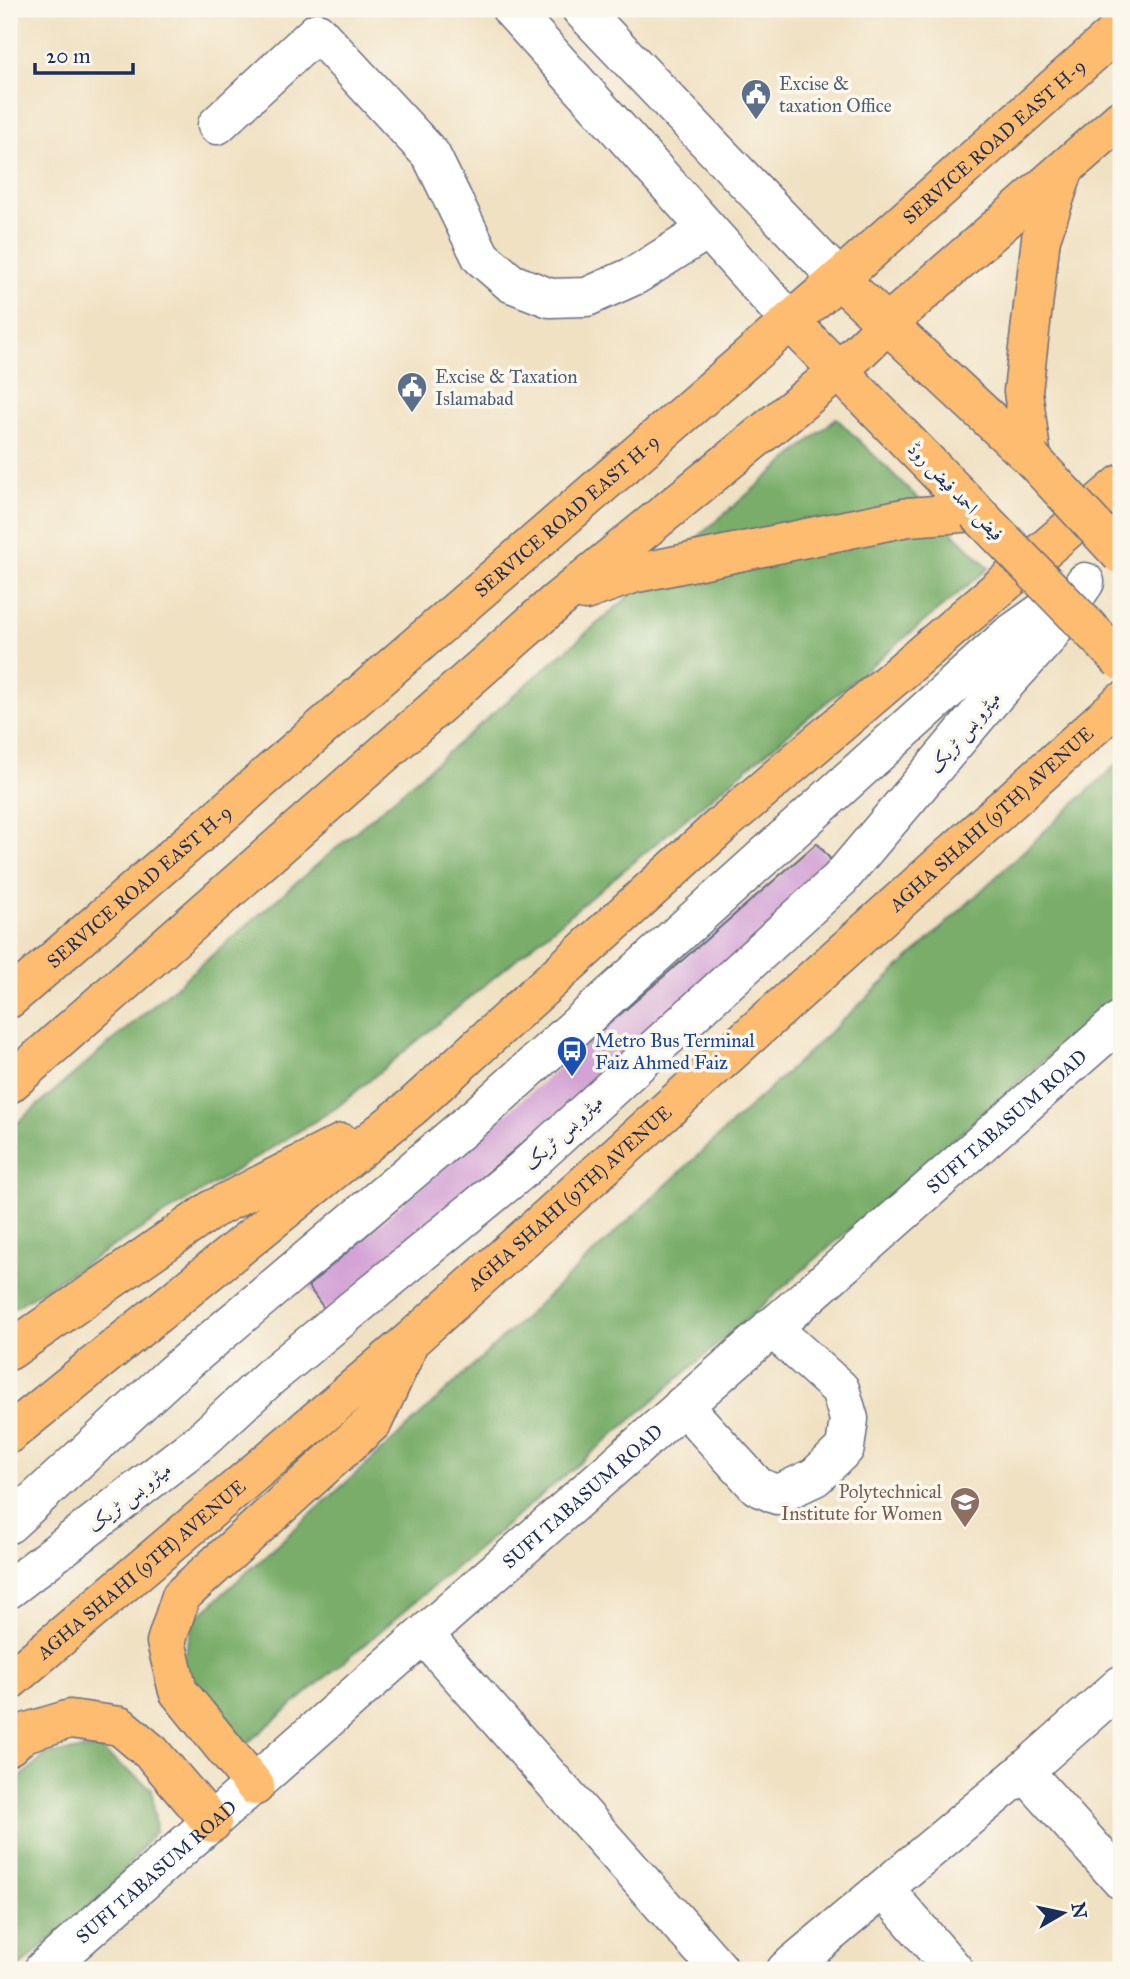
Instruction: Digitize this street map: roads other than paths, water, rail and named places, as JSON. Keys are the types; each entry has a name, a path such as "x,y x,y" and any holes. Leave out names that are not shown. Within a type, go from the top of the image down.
{"main road":[{"name":"SERVICE ROAD EAST H-9","path":"9,999 839,279 1121,28"},
{"path":"9,1084 556,602 840,370 887,324 1121,119"},
{"path":"1032,459 1023,391 1041,238 1064,169"},
{"path":"839,279 1032,459 1121,554"},
{"name":"فیض احمد فیض روڈ","path":"790,321 1121,661"},
{"path":"9,1434 413,1106 726,821 1121,484"},
{"path":"556,602 633,574 908,517 976,512"},
{"name":"AGHA SHAHI (9TH) AVENUE","path":"9,1682 411,1339 1121,702"},
{"path":"9,1351 213,1209 413,1106"},
{"path":"255,1786 178,1691 166,1642 181,1596 373,1422 411,1339"},
{"path":"9,1746 24,1733 70,1719 120,1726 152,1753 212,1823"}],"street":[{"path":"510,9 790,321"},
{"path":"581,9 839,279"},
{"path":"217,125 317,32 431,155 481,257 511,283 550,298 587,297 636,275 707,230"},
{"name":"میٹرو بس ٹریک","path":"9,1524 173,1373 488,1106 1008,636 1121,554"},
{"name":"میٹرو بس ٹریک","path":"9,1589 202,1440 270,1377 521,1171 840,878 1047,638 1085,582"},
{"name":"SUFI TABASUM ROAD","path":"43,1970 255,1786 1121,1020"},
{"path":"683,1405 757,1486 778,1495 815,1477 845,1448 849,1419 840,1389 771,1327"},
{"path":"424,1635 720,1970"},
{"path":"786,1970 1024,1771 1121,1685"},
{"path":"1024,1771 1121,1880"},
{"path":"884,1889 954,1970"}],"place":[{"name":"Excise & taxation Office","path":"756,121"},
{"name":"Excise & Taxation Islamabad","path":"412,414"},
{"name":"Metro Bus Terminal Faiz Ahmed Faiz","path":"572,1078"},
{"name":"Polytechnical Institute for Women","path":"965,1529"}]}
